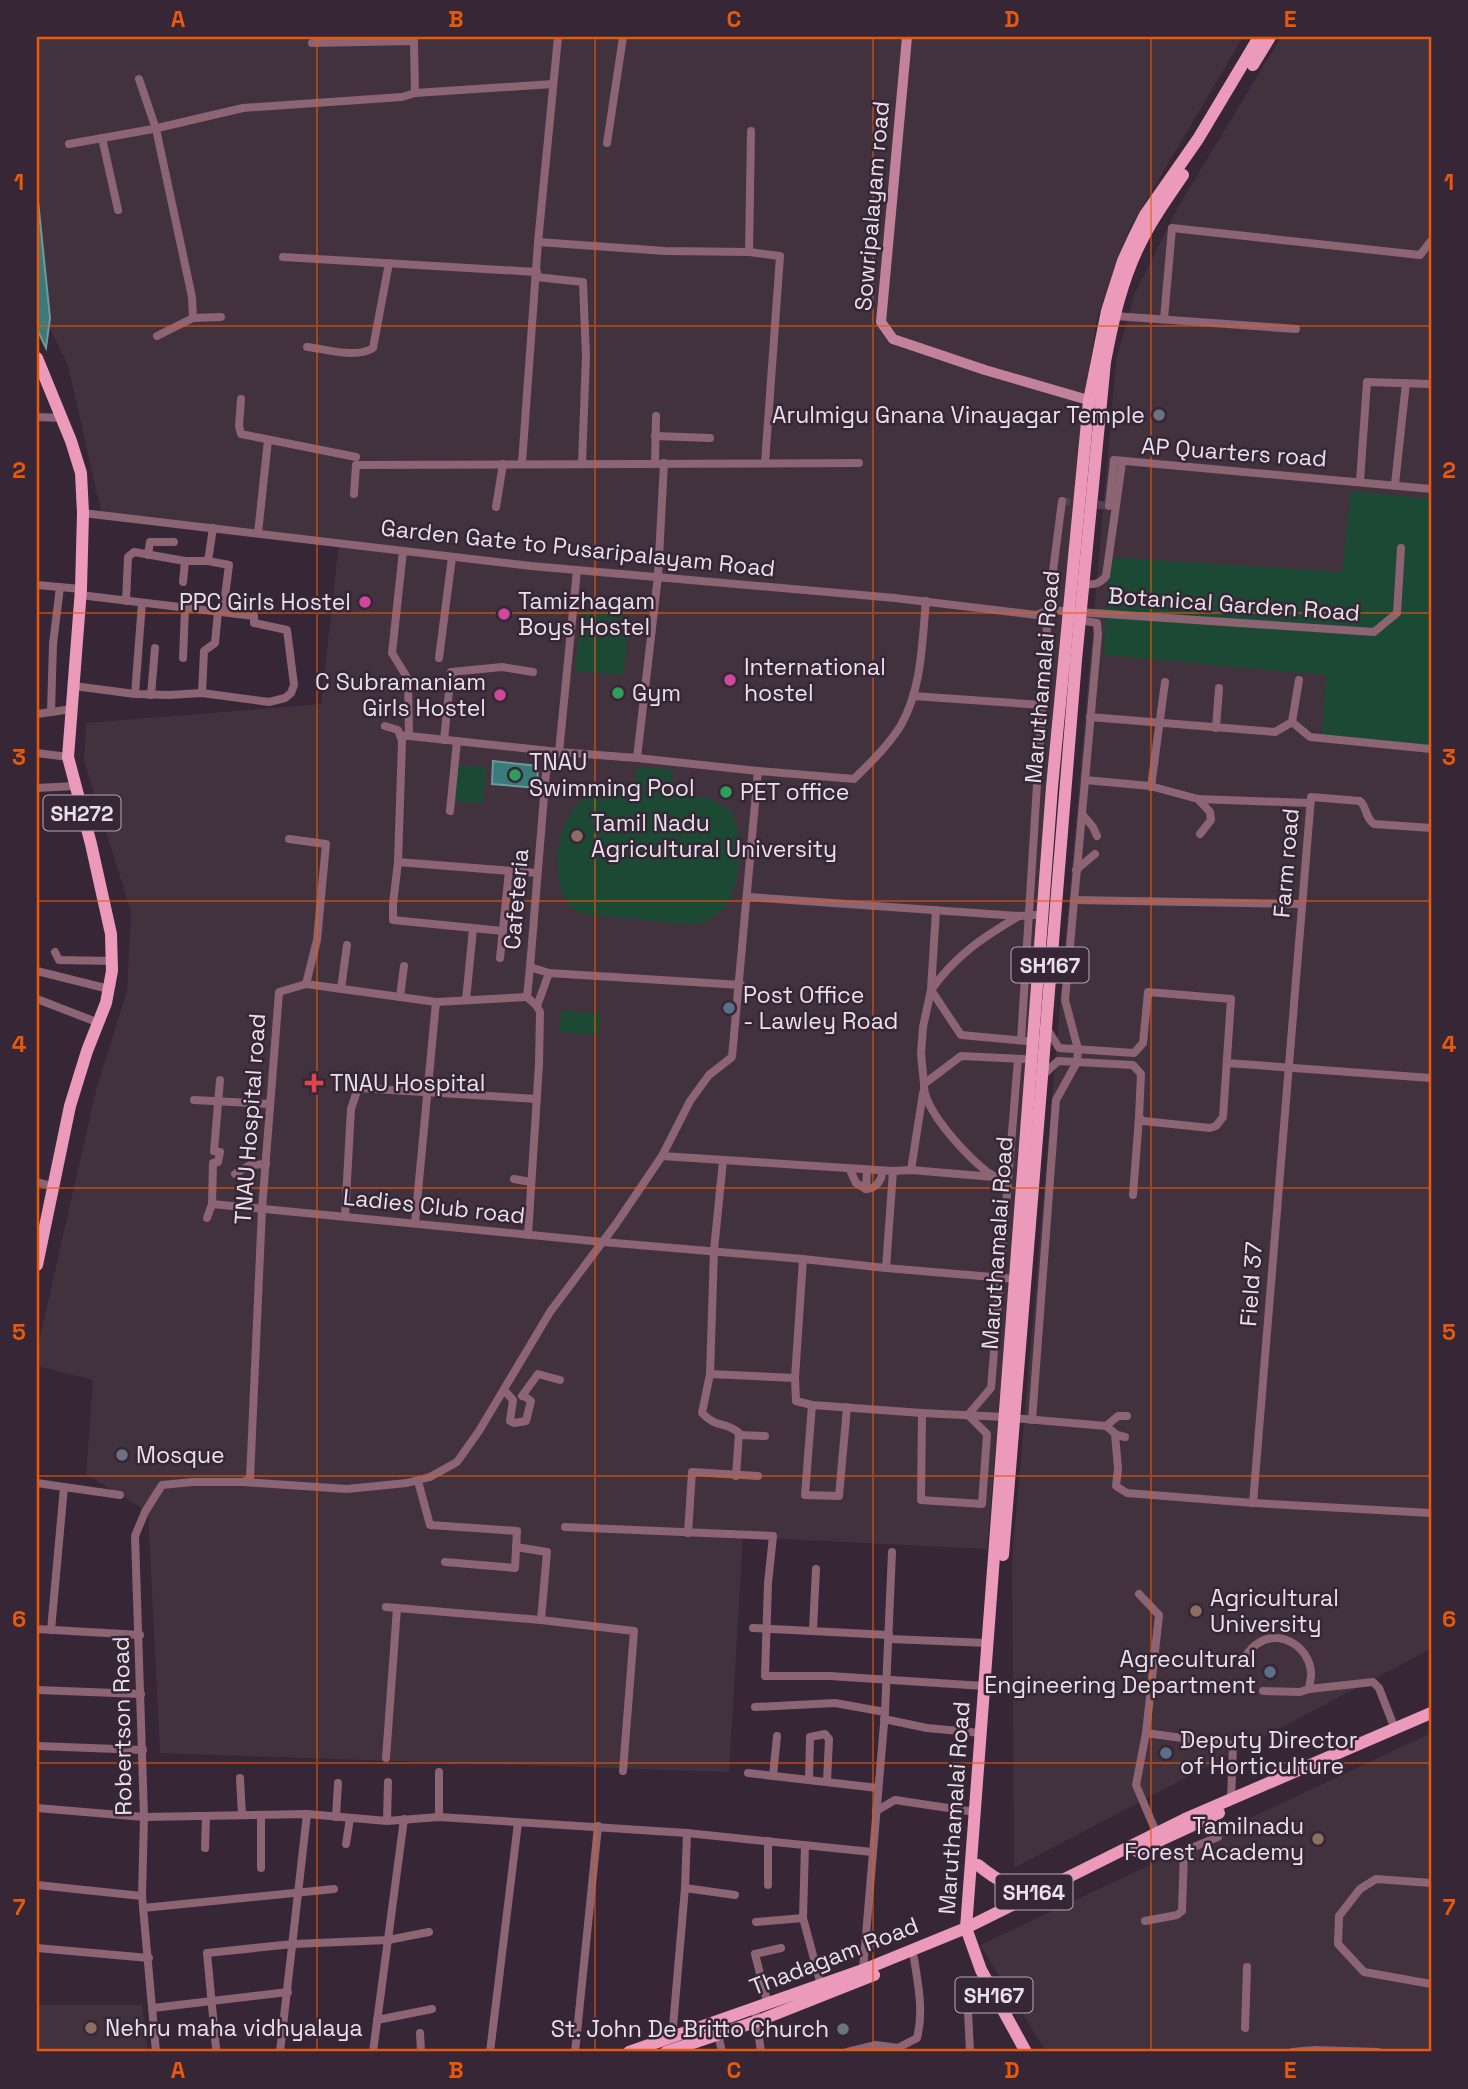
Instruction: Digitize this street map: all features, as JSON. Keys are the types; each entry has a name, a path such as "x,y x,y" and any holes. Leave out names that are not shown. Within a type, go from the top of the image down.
{"main road":[{"name":"Maruthamalai Road","path":"969,1929 967,1905 984,1686 1046,1026 1076,615 1095,402 1107,311 1123,261 1145,215 1198,139 1259,37"},
{"name":"Maruthamalai Road","path":"969,1929 978,1865 1016,1279 1035,1041 1036,915 1076,615 1083,584 1095,402 1115,316 1128,273 1142,240 1270,37"},
{"name":"SH272","path":"37,358 81,473 83,513 80,592 68,757 111,934 112,961 109,989 71,1106 37,1265"},
{"name":"Thadagam Road","path":"629,2052 760,2012 914,1958 1043,1888 1156,1832 1431,1713"},
{"name":"Thadagam Road","path":"666,2052 718,2034 821,1985 969,1929 1182,1830 1431,1721"},
{"path":"978,1865 1004,1883 1024,1888 1043,1888"},
{"path":"946,1936 960,1924 967,1905"},
{"name":"SH167","path":"969,1929 981,1970 1026,2052"}],"street":[{"path":"522,463 538,242 558,37"},
{"path":"607,143 623,37"},
{"name":"Sowripalayam road","path":"907,37 881,322 893,339 985,370 1095,402"},
{"path":"312,43 414,41 415,93"},
{"path":"139,79 156,129 192,297 193,318"},
{"path":"69,145 156,129 243,108 553,84"},
{"path":"748,252 751,131"},
{"path":"102,138 118,210"},
{"path":"1164,319 1172,228 1420,255 1431,241"},
{"path":"538,242 664,251 748,252 780,256 765,463"},
{"path":"283,257 537,275 583,282 586,357 582,463"},
{"path":"307,346 357,353 366,353 373,348 389,263"},
{"path":"1115,316 1296,329"},
{"path":"157,336 193,318 221,317"},
{"path":"1360,481 1367,382 1431,384"},
{"path":"1395,484 1406,383"},
{"path":"240,399 241,434 356,457"},
{"path":"654,463 656,416"},
{"path":"37,417 62,418"},
{"path":"655,436 710,438"},
{"path":"258,533 268,440"},
{"path":"1083,584 1094,585 1106,576 1122,463 1114,460 1109,506"},
{"path":"637,758 659,576 664,463"},
{"path":"354,494 356,465 859,463"},
{"name":"AP Quarters road","path":"1122,463 1431,489"},
{"path":"496,507 503,464"},
{"path":"1021,1040 1036,915 1042,705 1048,610 1062,501"},
{"name":"Garden Gate to Pusaripalayam Road","path":"83,513 576,570 926,601 1037,615 1048,610 1076,615"},
{"path":"208,561 213,528"},
{"path":"148,555 150,542 174,542"},
{"name":"Botanical Garden Road","path":"1076,615 1374,632 1397,613 1401,548"},
{"path":"403,551 392,653 408,679 402,741 393,920 503,931"},
{"path":"126,601 128,557 134,552 229,565 215,643 204,651 202,693"},
{"path":"439,658 452,556"},
{"path":"183,582 185,561"},
{"name":"Cafeteria","path":"576,570 559,752 546,772 530,967 549,972 741,985"},
{"path":"37,585 60,587 126,601 254,616 254,624 287,630 294,685 285,698 268,702 202,693 151,695 74,687"},
{"path":"51,712 53,644 60,587"},
{"path":"385,726 398,730 404,736 854,779 900,725 913,696 918,676 926,601"},
{"path":"135,694 142,603"},
{"path":"183,658 185,608"},
{"path":"1032,1420 1056,1100 1077,1062 1078,1049 1065,1000 1098,634 1097,623 1076,615"},
{"path":"151,695 155,648"},
{"path":"444,740 451,672 502,667 533,672"},
{"path":"1292,722 1298,680"},
{"path":"1151,786 1165,682"},
{"path":"1216,728 1219,688"},
{"path":"913,696 1042,705"},
{"path":"37,714 72,709"},
{"path":"1090,718 1275,732 1292,722"},
{"path":"1292,722 1310,737 1431,749"},
{"path":"450,811 457,741"},
{"path":"37,753 68,757"},
{"path":"243,1482 347,1489 418,1480 430,1477 457,1461 479,1431 550,1312 603,1242 662,1156 690,1101 709,1075 732,1056 741,985 758,771"},
{"path":"1085,780 1151,786 1198,799 1310,803"},
{"path":"37,788 75,786"},
{"name":"Farm road","path":"1287,1067 1311,797 1353,799 1364,804 1367,817 1374,824 1431,828"},
{"path":"1198,799 1210,812 1211,820 1200,834"},
{"path":"1082,814 1097,836"},
{"path":"289,839 326,844 317,940 306,984 436,1002 527,997 537,1006 540,1012 537,1099 528,1235"},
{"path":"1076,870 1095,854"},
{"path":"398,862 537,873"},
{"path":"500,958 509,871"},
{"path":"748,897 1036,915"},
{"path":"1074,900 1302,904"},
{"path":"911,1170 924,1089 921,1054 923,1027 931,990 936,910"},
{"path":"931,990 948,967 965,952 983,937 1019,916"},
{"path":"466,1000 473,929"},
{"path":"341,989 347,945"},
{"path":"55,952 59,960 112,961"},
{"path":"400,997 404,966"},
{"path":"527,997 530,967"},
{"path":"37,971 109,989"},
{"path":"537,1006 549,972"},
{"name":"TNAU Hospital road","path":"243,1482 250,1479 262,1209 279,992 306,984"},
{"path":"931,990 961,1035 1035,1041"},
{"path":"1046,1026 1059,1048 1134,1053 1143,1042 1148,992 1231,999 1223,1117 1216,1126 1210,1128 1149,1123 1139,1117"},
{"path":"37,999 99,1023"},
{"path":"415,1223 436,1002"},
{"path":"924,1089 961,1056 1033,1060"},
{"path":"968,1415 991,1388 1018,1059"},
{"path":"1041,1077 1058,1060 1133,1065 1141,1074 1133,1195"},
{"path":"1227,1063 1431,1078"},
{"name":"Field 37","path":"1253,1503 1287,1067"},
{"path":"207,1218 212,1204 213,1163 218,1162 220,1152 214,1151 220,1080"},
{"path":"345,1216 351,1110 358,1088 537,1099"},
{"path":"924,1089 946,1131 994,1177"},
{"path":"194,1100 270,1104"},
{"path":"662,1156 882,1172 911,1170 1008,1180"},
{"path":"723,1161 714,1250 710,1374 702,1413 712,1423 733,1427 739,1434 736,1476"},
{"path":"236,1174 250,1165 266,1164"},
{"path":"850,1170 856,1183 866,1189 872,1188 881,1180 882,1172"},
{"path":"866,1189 867,1171"},
{"path":"886,1268 893,1171"},
{"path":"514,1179 531,1182"},
{"path":"37,1182 52,1186"},
{"name":"Ladies Club road","path":"212,1204 1016,1279"},
{"path":"803,1259 795,1378 796,1401 812,1405 1106,1426 1115,1434 1125,1437"},
{"path":"513,1400 524,1396 538,1374 561,1380"},
{"path":"710,1374 795,1378"},
{"path":"504,1390 513,1400"},
{"path":"513,1400 510,1421 526,1421 530,1401 524,1396"},
{"path":"812,1405 805,1495 839,1496 847,1407"},
{"path":"922,1413 921,1500 982,1504 987,1434 968,1415"},
{"path":"1106,1426 1118,1416 1127,1416"},
{"path":"739,1434 765,1436"},
{"path":"1115,1434 1118,1469 1116,1486 1127,1493 1431,1513"},
{"path":"688,1532 692,1472 758,1476"},
{"path":"418,1480 430,1525 517,1531 515,1568 445,1562"},
{"name":"Robertson Road","path":"156,2052 142,1896 143,1751 135,1536 145,1512 162,1485 243,1482"},
{"path":"37,1483 120,1495"},
{"path":"51,1630 64,1487"},
{"path":"565,1528 773,1536 765,1676 830,1676 984,1686"},
{"path":"516,1547 547,1552 541,1620"},
{"path":"863,1970 885,1716 892,1552"},
{"path":"814,1630 816,1569"},
{"path":"1139,1594 1158,1615 1146,1733 1136,1785 1156,1832"},
{"path":"386,1607 634,1631 623,1772"},
{"path":"386,1758 397,1608"},
{"path":"752,1628 988,1643"},
{"path":"37,1629 140,1635"},
{"path":"1245,1656 1256,1644 1271,1637 1286,1638 1301,1649 1306,1658 1311,1672 1309,1689"},
{"path":"1263,1691 1300,1692 1373,1682 1379,1688 1395,1729"},
{"path":"37,1690 141,1694"},
{"path":"755,1707 835,1703 926,1728 981,1733"},
{"path":"1146,1733 1233,1745 1231,1799"},
{"path":"808,1780 810,1737 825,1734 829,1739 827,1782"},
{"path":"773,1776 777,1736"},
{"path":"37,1746 143,1751"},
{"path":"439,1772 439,1817"},
{"path":"748,1773 878,1788"},
{"path":"240,1778 242,1815"},
{"path":"387,1821 388,1782"},
{"path":"336,1817 338,1783"},
{"path":"876,1811 895,1800 975,1812"},
{"path":"37,1808 144,1817 307,1814 387,1821 439,1817 687,1833 872,1852"},
{"path":"280,2052 307,1814"},
{"path":"261,1815 261,1868"},
{"path":"205,1848 206,1816"},
{"path":"346,1844 349,1818"},
{"path":"373,2052 404,1819"},
{"path":"490,2052 518,1823"},
{"path":"575,2052 598,1826"},
{"path":"672,2038 687,1833"},
{"path":"1145,1921 1177,1915 1182,1911 1184,1851 1218,1837"},
{"path":"768,1841 768,1885"},
{"path":"805,1845 803,1918 821,1985"},
{"path":"1431,1883 1376,1879 1360,1889 1339,1916 1338,1944 1364,1972 1431,1984"},
{"path":"37,1885 142,1896"},
{"path":"685,1888 735,1895"},
{"path":"143,1908 334,1889"},
{"path":"756,1922 803,1918"},
{"path":"216,2048 207,1953 293,1944 388,1940 429,1932"},
{"path":"37,1948 149,1958"},
{"path":"761,2052 755,1954 781,1948"},
{"path":"847,2052 876,2045 898,2048 918,2038 921,2004 914,1958"},
{"path":"1245,2028 1247,1967"},
{"path":"153,2008 288,1992"},
{"path":"377,2020 432,2009"},
{"path":"968,2010 970,2052"},
{"path":"420,2033 421,2052"},
{"path":"718,2034 722,2052"},
{"path":"1292,2052 1378,2052"}],"shaded area":[{"name":"Tamil Nadu Agricultural University","path":"37,37 1243,37 1130,228 1097,318 1082,416 987,1549 743,1537 729,1772 160,1753 148,1512 86,1474 93,1380 37,1366 37,1350 96,1090 127,991 131,912 84,760 86,723 321,704 339,542 102,516 68,365 37,303"},
{"path":"1281,37 1431,37 1431,1649 1014,1868 1012,1559 1116,360 1135,293 1178,207"},
{"path":"37,191 50,318 46,348 37,329"},
{"path":"1351,491 1431,499 1431,753 1321,741 1326,675 1104,655 1109,557 1342,572"},
{"path":"581,612 630,617 624,675 575,671"},
{"name":"TNAU Swimming Pool","path":"493,761 538,766 537,788 492,784"},
{"path":"457,765 487,767 483,804 454,801"},
{"path":"637,767 673,770 672,791 635,788"},
{"path":"596,787 710,798 732,812 739,835 739,866 727,905 711,919 695,925 585,914 575,910 567,902 559,879 560,841 564,825 572,813"},
{"path":"562,1010 600,1014 598,1035 559,1032"},
{"name":"Tamilnadu Forest Academy","path":"1431,1733 1431,2052 1046,2052 980,1945"},
{"name":"Nehru maha vidhyalaya","path":"37,2005 142,2005 148,2052 37,2052"}],"tunnel":[{"path":"1062,501 1109,506"}],"place":[{"name":"Arulmigu Gnana Vinayagar Temple","path":"1159,415"},
{"name":"PPC Girls Hostel","path":"365,602"},
{"name":"Tamizhagam Boys Hostel","path":"504,614"},
{"name":"International hostel","path":"730,680"},
{"name":"Gym","path":"618,693"},
{"name":"C Subramaniam Girls Hostel","path":"500,695"},
{"name":"TNAU Swimming Pool","path":"515,775"},
{"name":"PET office","path":"726,792"},
{"name":"Tamil Nadu Agricultural University","path":"577,836"},
{"name":"Post Office - Lawley Road","path":"729,1008"},
{"name":"TNAU Hospital","path":"314,1083"},
{"name":"Mosque","path":"122,1455"},
{"name":"Agricultural University","path":"1196,1611"},
{"name":"Agrecultural Engineering Department","path":"1270,1672"},
{"name":"Deputy Director of Horticulture","path":"1166,1753"},
{"name":"Tamilnadu Forest Academy","path":"1318,1839"},
{"name":"Nehru maha vidhyalaya","path":"91,2028"},
{"name":"St. John De Britto Church","path":"843,2029"}]}
